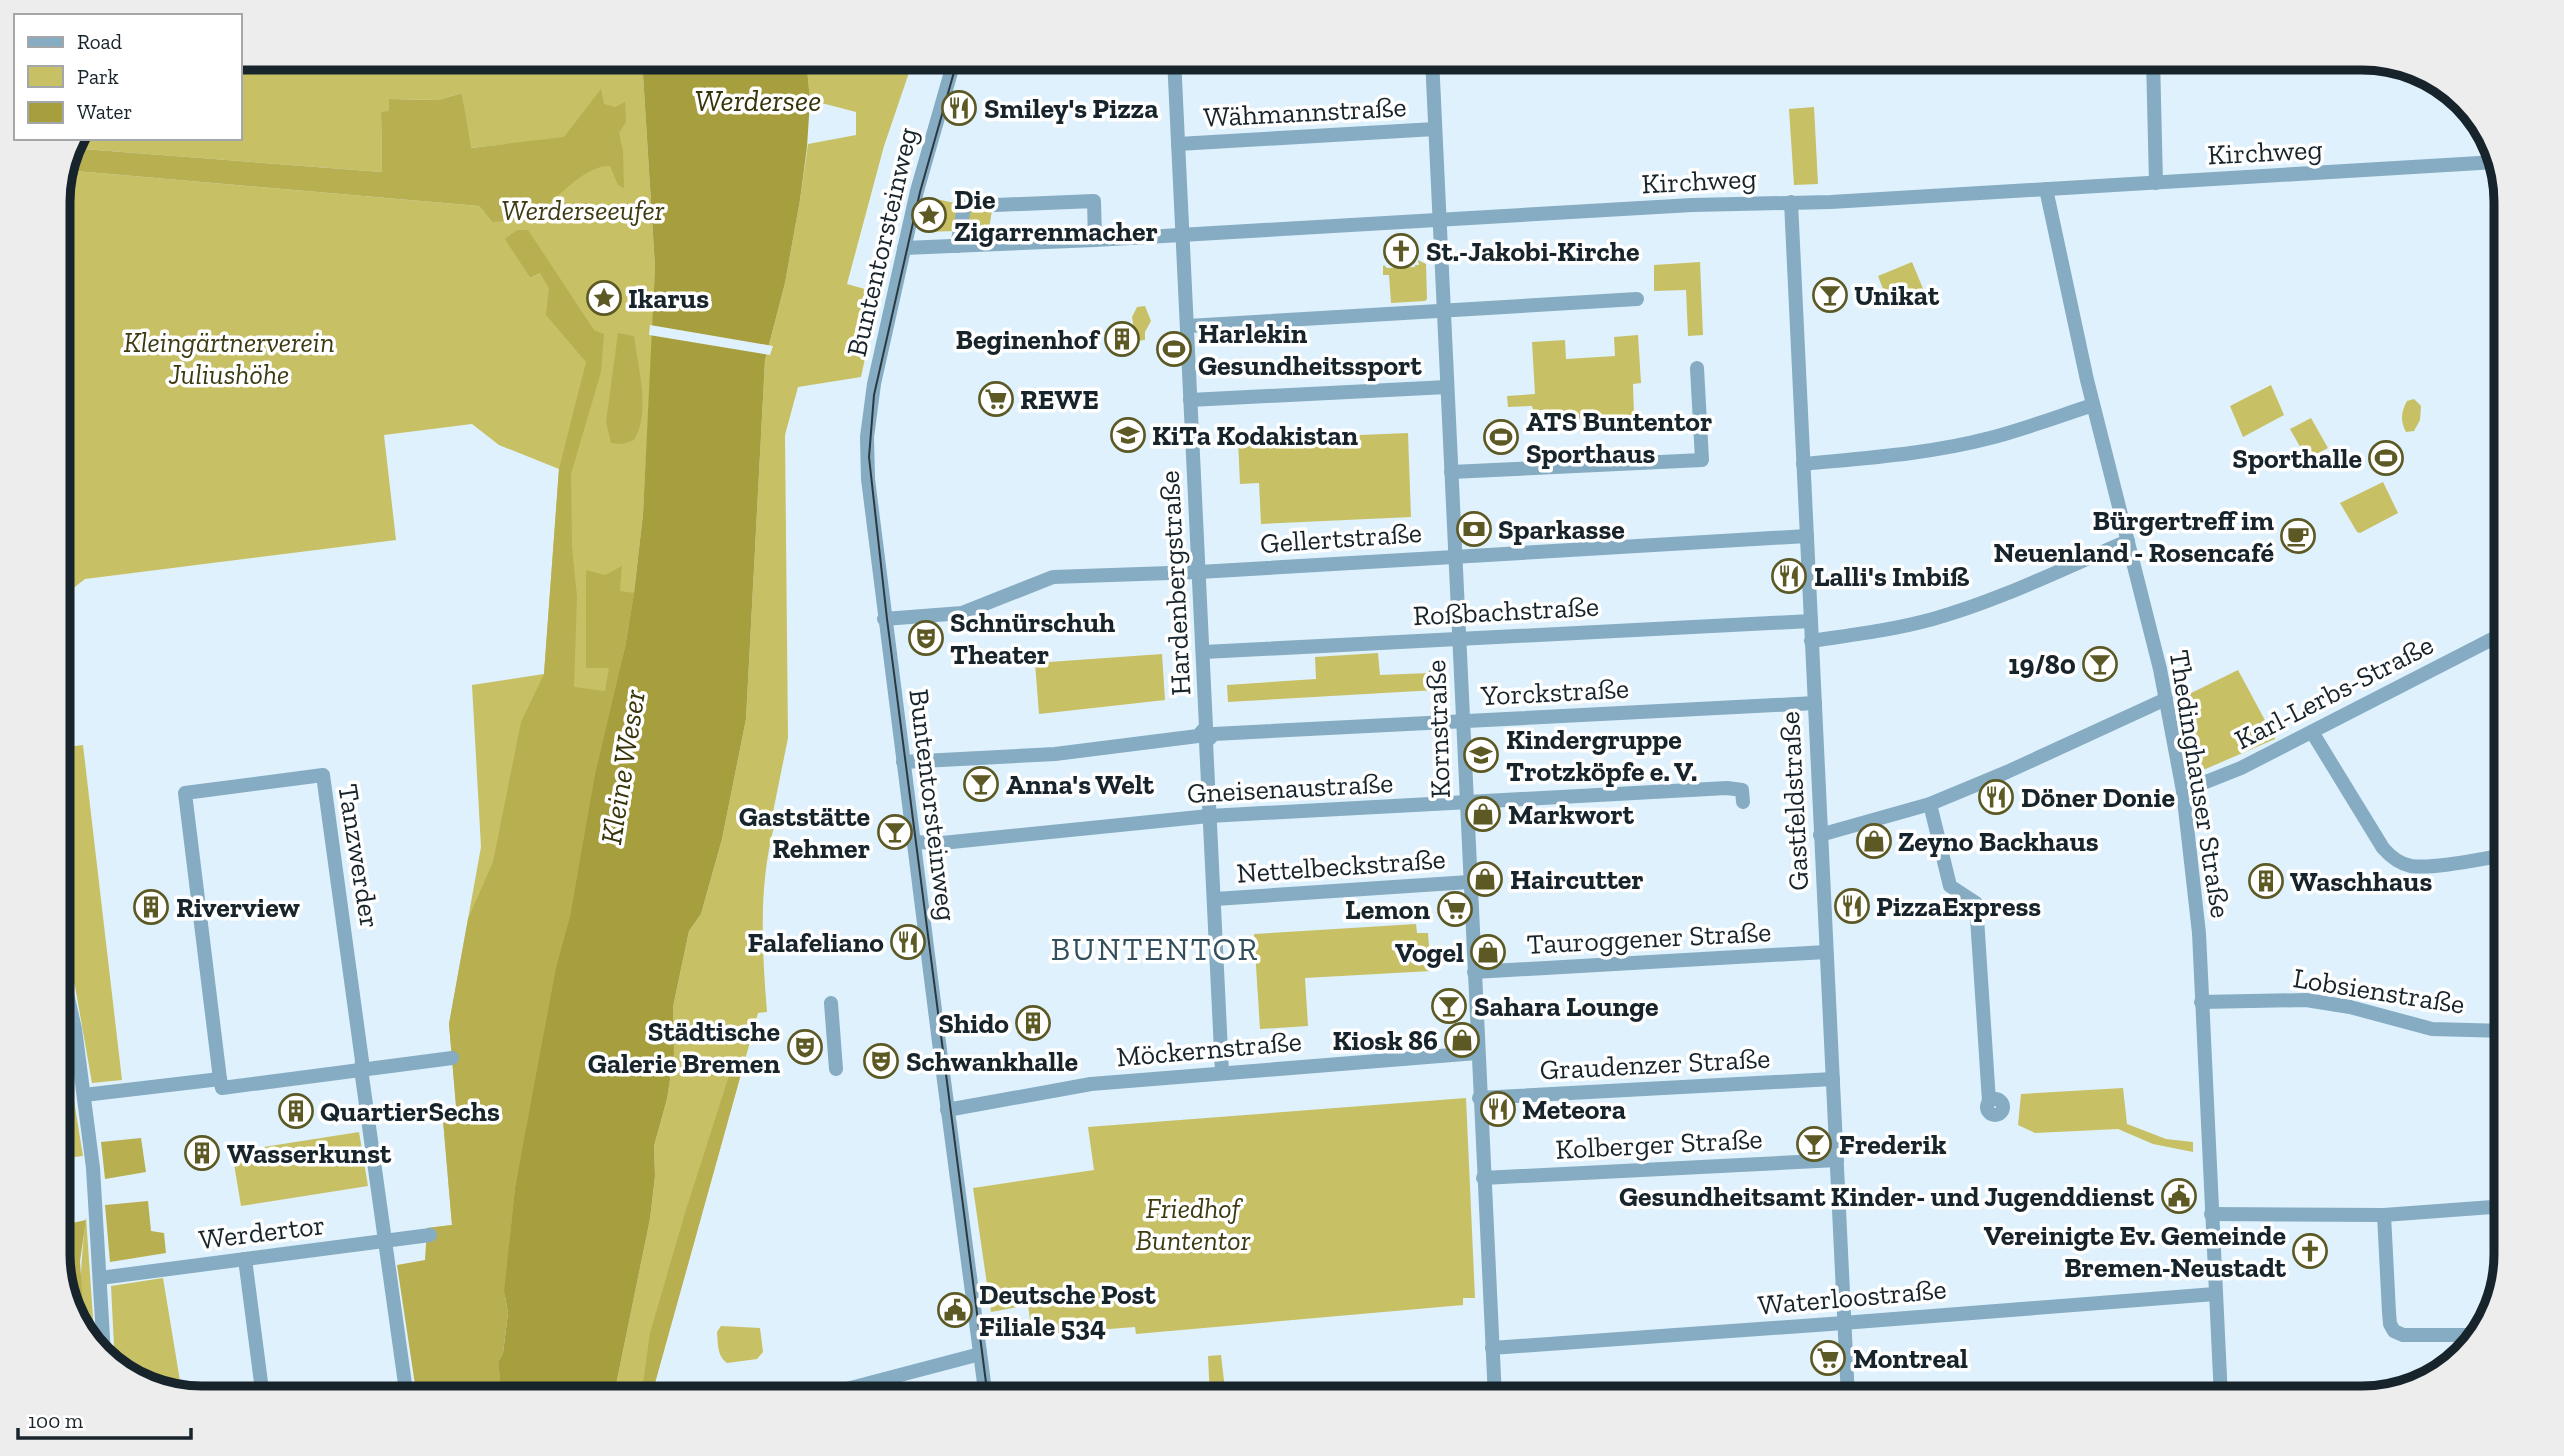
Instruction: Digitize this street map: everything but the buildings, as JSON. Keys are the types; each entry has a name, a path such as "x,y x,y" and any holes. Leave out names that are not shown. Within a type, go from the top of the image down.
{"street":[{"name":"Buntentorsteinweg","path":"952,70 927,154 874,384 867,437 868,479 984,1386"},
{"name":"Hardenbergstraße","path":"1175,70 1203,652 1210,731 1206,742 1222,1072"},
{"name":"Kornstraße","path":"1433,70 1494,1386"},
{"path":"2153,70 2157,183"},
{"name":"Wähmannstraße","path":"1178,144 1435,129"},
{"name":"Kirchweg","path":"904,248 1831,202 2488,163"},
{"name":"Thedinghauser Straße","path":"2046,189 2093,405 2166,699 2183,791 2197,910 2220,1386"},
{"path":"957,246 965,202 996,205 1094,201 1095,240"},
{"name":"Gastfeldstraße","path":"1791,202 1848,1386"},
{"path":"1188,326 1637,299"},
{"path":"1451,471 1702,460 1698,369"},
{"path":"1190,400 1447,387"},
{"path":"1803,464 1882,457 1964,444 2093,405"},
{"name":"Gellertstraße","path":"884,619 962,613 1053,577 1199,572 1807,536"},
{"path":"1811,641 1875,632 1935,618 2005,595 2128,541"},
{"name":"Roßbachstraße","path":"1203,652 1811,621"},
{"name":"Karl-Lerbs-Straße","path":"2183,791 2241,768 2494,638"},
{"path":"1820,835 1930,804 2166,699"},
{"name":"Yorckstraße","path":"903,762 1055,754 1198,736 1210,731 1815,703"},
{"path":"2312,732 2383,848 2399,862 2410,866 2494,856"},
{"name":"Tanzwerder","path":"220,1079 185,793 323,775 346,931 362,1061 360,1069 405,1386"},
{"name":"Gneisenaustraße","path":"914,842 942,843 1209,816 1727,788 1742,790 1743,802"},
{"path":"1930,804 1950,886 1976,904 1989,1101"},
{"name":"Nettelbeckstraße","path":"1215,899 1469,882"},
{"name":"Tauroggener Straße","path":"1474,972 1826,952"},
{"name":"Lobsienstraße","path":"2202,1002 2280,999 2315,1001 2350,1007 2432,1029 2494,1031"},
{"path":"831,1003 836,1069"},
{"path":"70,1007 93,1168 103,1341"},
{"name":"Möckernstraße","path":"947,1110 1091,1084 1478,1053"},
{"path":"84,1095 220,1079 222,1088 452,1058"},
{"name":"Graudenzer Straße","path":"1479,1098 1833,1079"},
{"name":"Kolberger Straße","path":"1483,1178 1837,1160"},
{"path":"2211,1214 2384,1215 2494,1207"},
{"path":"2384,1215 2389,1312 2394,1331 2414,1335 2467,1335"},
{"name":"Werdertor","path":"100,1278 430,1235"},
{"path":"245,1259 261,1386"},
{"name":"Waterloostraße","path":"1492,1348 2215,1294"},
{"path":"858,1386 980,1354"}],"green space":[{"path":"242,70 643,70 655,267 643,514 625,647 515,1187 498,1362 501,1386 497,1386 427,1228 452,1225 443,1120 457,1117 449,1024 481,847 472,685 544,674 559,469 499,445 472,424 384,435 396,540 85,579 70,591 70,193 74,171 479,206 492,222 509,144 470,148 462,93 438,100 389,99 389,112 381,112 382,172 81,149 86,140 242,140","holes":["506,239 540,272 530,278"]},
{"path":"807,70 910,70 884,146 847,284 879,293 861,377 798,387 785,435 788,738 771,822 775,823 764,893 763,941 767,1012 758,1013 654,1386 616,1386 650,1219 655,1176 654,1146 667,1099 674,1054 673,1007 689,931 701,914 722,839 746,719 765,360 785,283 808,144 856,135 856,112 810,100"},
{"path":"1814,107 1818,184 1794,185 1789,109"},
{"path":"932,198 959,204 955,231 924,232"},
{"path":"968,207 992,210 989,229 964,230"},
{"path":"1418,260 1426,264 1427,299 1391,303 1389,275 1383,275 1383,266 1415,267 1419,265"},
{"path":"1700,262 1703,335 1688,336 1686,290 1654,291 1654,265"},
{"path":"1912,262 1924,291 1907,297 1904,292 1887,299 1878,276"},
{"path":"1145,306 1151,321 1145,332 1145,340 1136,341 1132,317 1137,307"},
{"path":"1638,335 1641,383 1633,384 1634,415 1544,421 1543,410 1533,410 1532,406 1508,407 1507,396 1535,394 1532,342 1565,340 1566,359 1615,356 1614,337"},
{"path":"2271,385 2284,415 2243,437 2230,406"},
{"path":"2414,399 2421,406 2420,420 2414,431 2406,432 2402,413 2407,401"},
{"path":"2311,418 2328,448 2307,459 2290,429"},
{"path":"1408,433 1411,517 1261,524 1259,483 1240,484 1238,440"},
{"path":"2383,482 2398,513 2360,533 2357,532 2340,503"},
{"path":"1378,653 1380,675 1429,673 1429,670 1435,670 1436,690 1228,702 1227,685 1316,679 1315,657"},
{"path":"1162,654 1165,700 1039,714 1035,663"},
{"path":"2238,670 2275,739 2194,774 2179,699"},
{"path":"83,745 122,1080 92,1083 70,970 70,747"},
{"path":"1416,924 1417,933 1428,933 1431,971 1305,978 1308,1026 1260,1029 1254,934"},
{"path":"70,1076 83,1156 70,1158"},
{"path":"2123,1088 2127,1124 2166,1139 2193,1142 2193,1152 2153,1144 2118,1129 2035,1133 2018,1125 2021,1094"},
{"name":"Friedhof Buntentor","path":"1466,1098 1475,1298 1463,1298 1463,1305 1136,1334 1135,1327 1032,1335 1028,1305 991,1312 973,1188 1094,1170 1088,1127"},
{"path":"359,1132 368,1186 241,1206 232,1152"},
{"path":"86,1217 94,1330 81,1306"},
{"path":"163,1278 181,1384 151,1376 114,1352 111,1286"},
{"path":"721,1326 760,1328 763,1352 757,1359 727,1363 721,1357 719,1349 717,1332"},
{"path":"1221,1355 1225,1386 1209,1386 1208,1356"}],"shaded area":[{"path":"601,89 604,104 615,107 625,102 626,122 619,133 623,151 624,188 618,185 610,166 602,167 585,174 547,205 529,202 506,221 492,222 479,206 74,171 81,149 382,172 381,112 389,111 389,99 438,100 462,93 471,148 564,137"},
{"path":"517,230 528,230 594,330 604,334 601,372 571,474 572,547 577,597 574,687 605,691 609,668 586,668 586,570 605,575 622,566 620,591 634,593 625,647 595,774 570,916 556,967 515,1187 504,1291 508,1313 503,1353 498,1362 501,1386 415,1386 397,1265 425,1260 427,1228 452,1225 443,1120 457,1117 449,1024 468,919 493,862 521,722 544,674 559,469 586,362 546,315 549,288 540,273 530,278 505,239"},
{"path":"618,333 634,336 643,403 639,429 634,440 623,444 611,443 606,422"},
{"path":"734,1060 744,1063 654,1386 643,1386 650,1333"},
{"path":"141,1138 146,1172 105,1179 101,1142"},
{"path":"148,1201 151,1231 164,1233 166,1253 110,1262 105,1205"},
{"path":"86,1220 80,1261 83,1311 77,1297 70,1263 70,1223"}],"water":[{"path":"643,70 807,70 810,100 800,200 785,283 765,360 746,719 722,839 701,914 689,931 673,1007 674,1054 667,1099 654,1146 655,1176 650,1219 616,1386 501,1386 498,1362 503,1353 508,1313 504,1291 515,1187 556,967 570,916 595,774 625,647 634,593 643,514 655,267"}],"pier":[{"path":"650,325 773,346 770,355 649,335"}],"tram line":[{"path":"955,70 920,192 874,395 869,457 887,619 986,1386"}],"place":[{"name":"Smiley's Pizza","path":"959,108"},
{"name":"Die Zigarrenmacher","path":"929,215"},
{"name":"St.-Jakobi-Kirche","path":"1401,251"},
{"name":"Unikat","path":"1830,295"},
{"name":"Ikarus","path":"604,298"},
{"name":"Beginenhof","path":"1122,339"},
{"name":"Harlekin Gesundheitssport","path":"1174,349"},
{"name":"REWE","path":"996,399"},
{"name":"KiTa Kodakistan","path":"1128,435"},
{"name":"ATS Buntentor Sporthaus","path":"1501,437"},
{"name":"Sporthalle","path":"2386,458"},
{"name":"Sparkasse","path":"1474,529"},
{"name":"Bürgertreff im Neuenland - Rosencafé","path":"2298,536"},
{"name":"Lalli's Imbiß","path":"1789,576"},
{"name":"Schnürschuh Theater","path":"926,638"},
{"name":"19/80","path":"2100,664"},
{"name":"Kindergruppe Trotzköpfe e. V.","path":"1481,755"},
{"name":"Anna's Welt","path":"981,784"},
{"name":"Döner Donie","path":"1996,797"},
{"name":"Markwort","path":"1483,814"},
{"name":"Gaststätte Rehmer","path":"895,832"},
{"name":"Zeyno Backhaus","path":"1874,841"},
{"name":"Haircutter","path":"1485,879"},
{"name":"Waschhaus","path":"2266,881"},
{"name":"PizzaExpress","path":"1852,906"},
{"name":"Riverview","path":"151,907"},
{"name":"Lemon","path":"1455,909"},
{"name":"Falafeliano","path":"908,942"},
{"name":"Vogel","path":"1488,952"},
{"name":"Sahara Lounge","path":"1449,1006"},
{"name":"Shido","path":"1033,1023"},
{"name":"Kiosk 86","path":"1462,1040"},
{"name":"Städtische Galerie Bremen","path":"805,1047"},
{"name":"Schwankhalle","path":"881,1061"},
{"name":"Meteora","path":"1498,1109"},
{"name":"QuartierSechs","path":"296,1111"},
{"name":"Frederik","path":"1814,1144"},
{"name":"Wasserkunst","path":"202,1153"},
{"name":"Gesundheitsamt Kinder- und Jugenddienst","path":"2179,1196"},
{"name":"Vereinigte Ev. Gemeinde Bremen-Neustadt","path":"2310,1251"},
{"name":"Deutsche Post Filiale 534","path":"955,1310"},
{"name":"Montreal","path":"1828,1358"}],"district":[{"name":"BUNTENTOR","path":"1155,949"}],"water label":[{"name":"Werdersee","path":"758,101"},
{"name":"Kleine Weser","path":"623,767"}],"park label":[{"name":"Werderseeufer","path":"583,210"},
{"name":"Kleingärtnerverein Juliushöhe","path":"229,358"}]}
